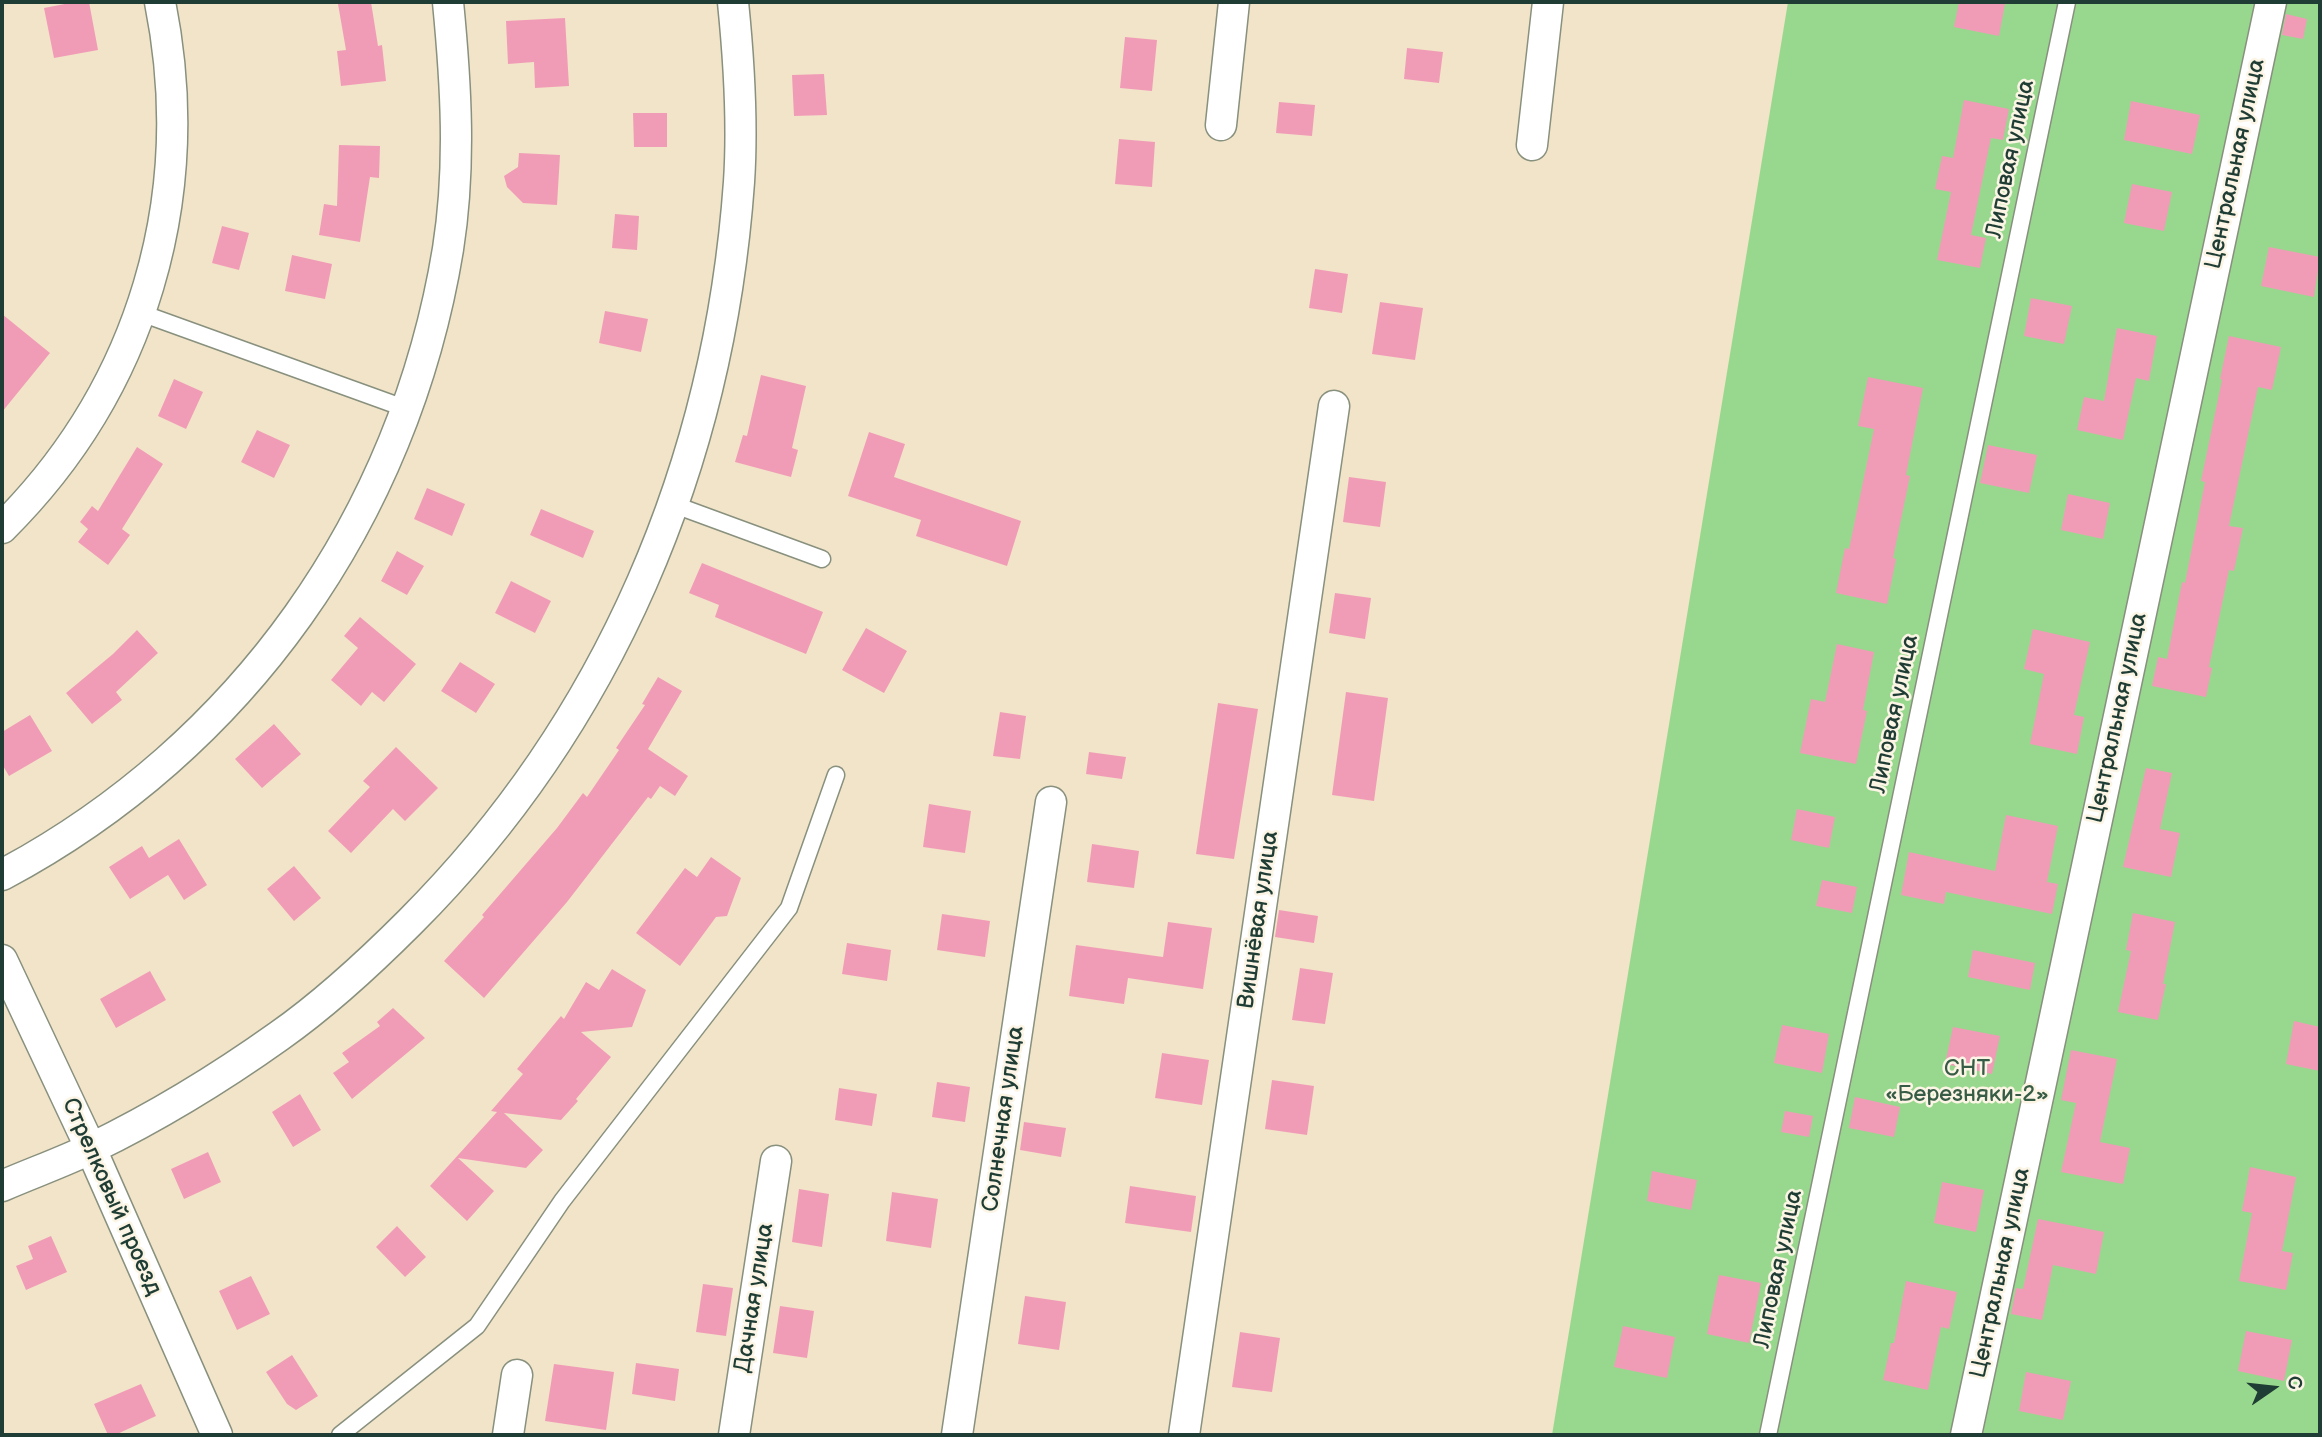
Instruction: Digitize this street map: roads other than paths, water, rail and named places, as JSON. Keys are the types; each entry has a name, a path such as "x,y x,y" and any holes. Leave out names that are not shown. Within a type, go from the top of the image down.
{"street":[{"path":"2,528 27,503 62,460 93,414 119,365 141,313 157,260 168,206 173,150 173,94 168,39 160,2"},
{"path":"2,875 44,853 113,806 177,753 236,694 290,630 336,561 375,487 407,409 432,330 449,234 456,165 456,81 448,2"},
{"path":"2,1186 91,1149 189,1096 282,1035 368,964 447,885 517,799 579,707 631,609 675,505 706,399 728,290 739,179 739,67 733,2"},
{"path":"1222,125 1234,2"},
{"path":"1532,145 1548,2"},
{"name":"Центральная улица","path":"1966,1435 2271,2"},
{"name":"Вишнёвая улица","path":"1184,1435 1334,406"},
{"name":"Солнечная улица","path":"957,1435 1051,802"},
{"name":"Стрелковый проезд","path":"2,960 91,1149 217,1435"},
{"name":"Дачная улица","path":"734,1435 776,1161"},
{"path":"508,1435 517,1376"}],"lane":[{"name":"Липовая улица","path":"1768,1435 2067,2"},
{"path":"141,313 407,409"},
{"path":"675,505 822,559"},
{"path":"340,1435 477,1326 562,1201 789,908 836,775"}],"park label":[{"name":"СНТ «Березняки-2»","path":"1967,1082"}]}
